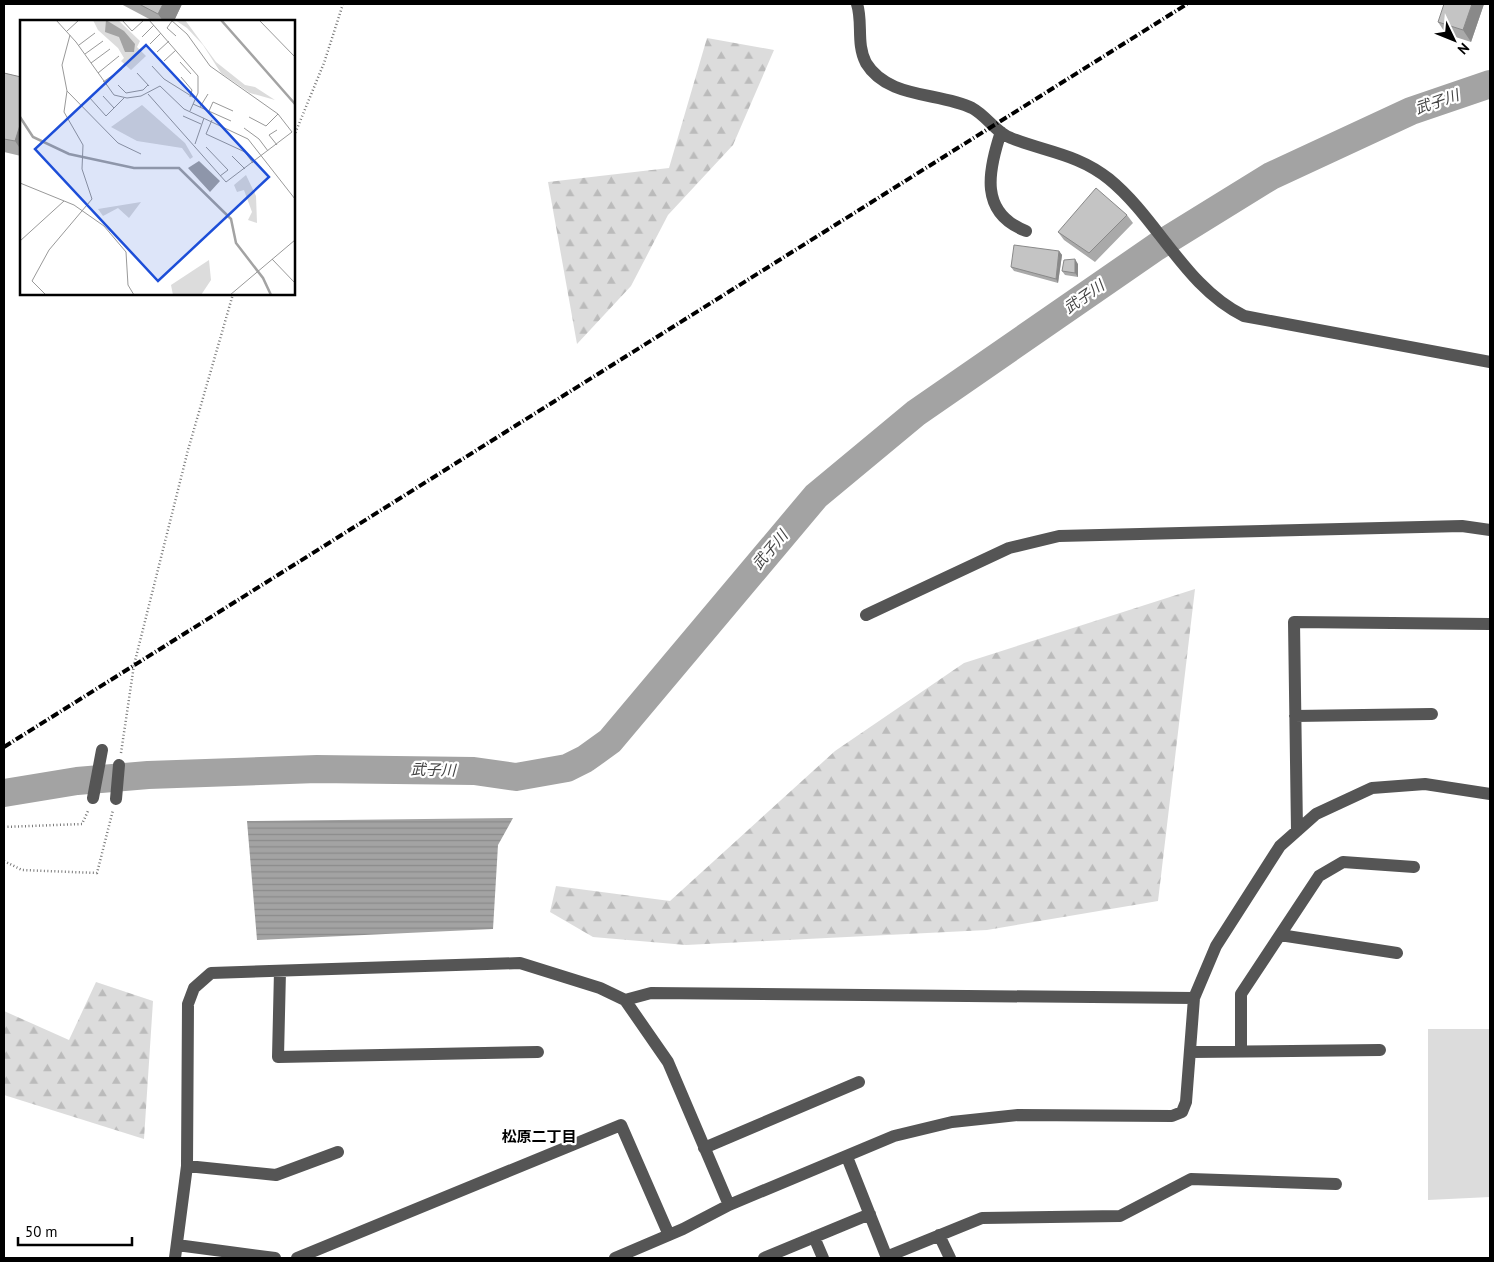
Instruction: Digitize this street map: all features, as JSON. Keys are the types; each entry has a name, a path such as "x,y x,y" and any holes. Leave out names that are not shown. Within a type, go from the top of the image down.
{"street":[{"path":"857,4 861,14 859,20 861,46 866,63 884,81 904,90 972,108 1010,138 1064,153 1108,178 1139,211 1191,273 1231,309 1244,316 1490,362"},
{"path":"1001,132 991,163 991,192 996,206 1004,218 1026,231"},
{"path":"866,615 1009,548 1059,536 1462,526 1490,530"},
{"path":"1297,831 1294,622 1490,624"},
{"path":"1295,716 1432,714"},
{"path":"93,798 102,750"},
{"path":"116,799 120,765"},
{"path":"615,1258 729,1206 894,1136 952,1122 1018,1115 1172,1116 1182,1112 1186,1102 1194,998 1216,946 1280,846 1316,814 1372,788 1425,784 1490,794"},
{"path":"1241,1051 1241,994 1319,876 1343,862 1414,866"},
{"path":"1280,935 1397,953"},
{"path":"275,1258 176,1252 187,1166 188,1004 194,988 210,973 520,963 572,978 625,1000 668,1062 729,1206"},
{"path":"280,971 278,1057 538,1052"},
{"path":"625,1000 650,993 1194,998"},
{"path":"1190,1052 1380,1050"},
{"path":"704,1148 859,1082"},
{"path":"297,1258 621,1126 669,1235"},
{"path":"187,1166 276,1175 338,1152"},
{"path":"847,1157 887,1258 982,1218 1120,1216 1191,1179 1336,1184"},
{"path":"764,1258 870,1214"},
{"path":"939,1235 950,1258"},
{"path":"814,1237 823,1258"}],"path":[{"path":"295,134 324,64 343,4"},
{"path":"120,765 134,665 188,450 233,295"},
{"path":"4,827 82,824 93,798"},
{"path":"4,861 22,870 97,873 116,799"}],"green space":[{"path":"707,38 774,50 733,145 668,215 631,286 577,344 548,182 669,168"},
{"path":"1195,589 1158,901 987,930 686,945 593,937 550,912 556,886 670,901 835,751 964,663"},
{"path":"96,982 153,1001 144,1139 4,1095 4,1011 69,1040"},
{"path":"1489,1017 1490,1197 1428,1200 1428,1029 1489,1029"}],"shaded area":[{"path":"513,818 498,845 493,929 257,940 247,821"}],"building":[{"path":"139,4 163,4 158,14"},
{"path":"1444,4 1472,4 1463,30 1438,22"},
{"path":"4,73 20,77 20,125 15,141 4,139"},
{"path":"1096,188 1127,215 1089,253 1058,232"},
{"path":"1014,245 1059,251 1056,279 1011,267"},
{"path":"1075,259 1075,273 1062,271 1064,260"}],"waterway":[{"name":"武子川","path":"4,793 77,781 148,775 317,769 474,771 516,777 567,768 585,759 610,741 816,496 916,413 1156,247 1271,176 1411,111 1490,84"}],"railway":[{"path":"4,747 1187,4"}],"district":[{"name":"松原二丁目","path":"539,1137"}]}
